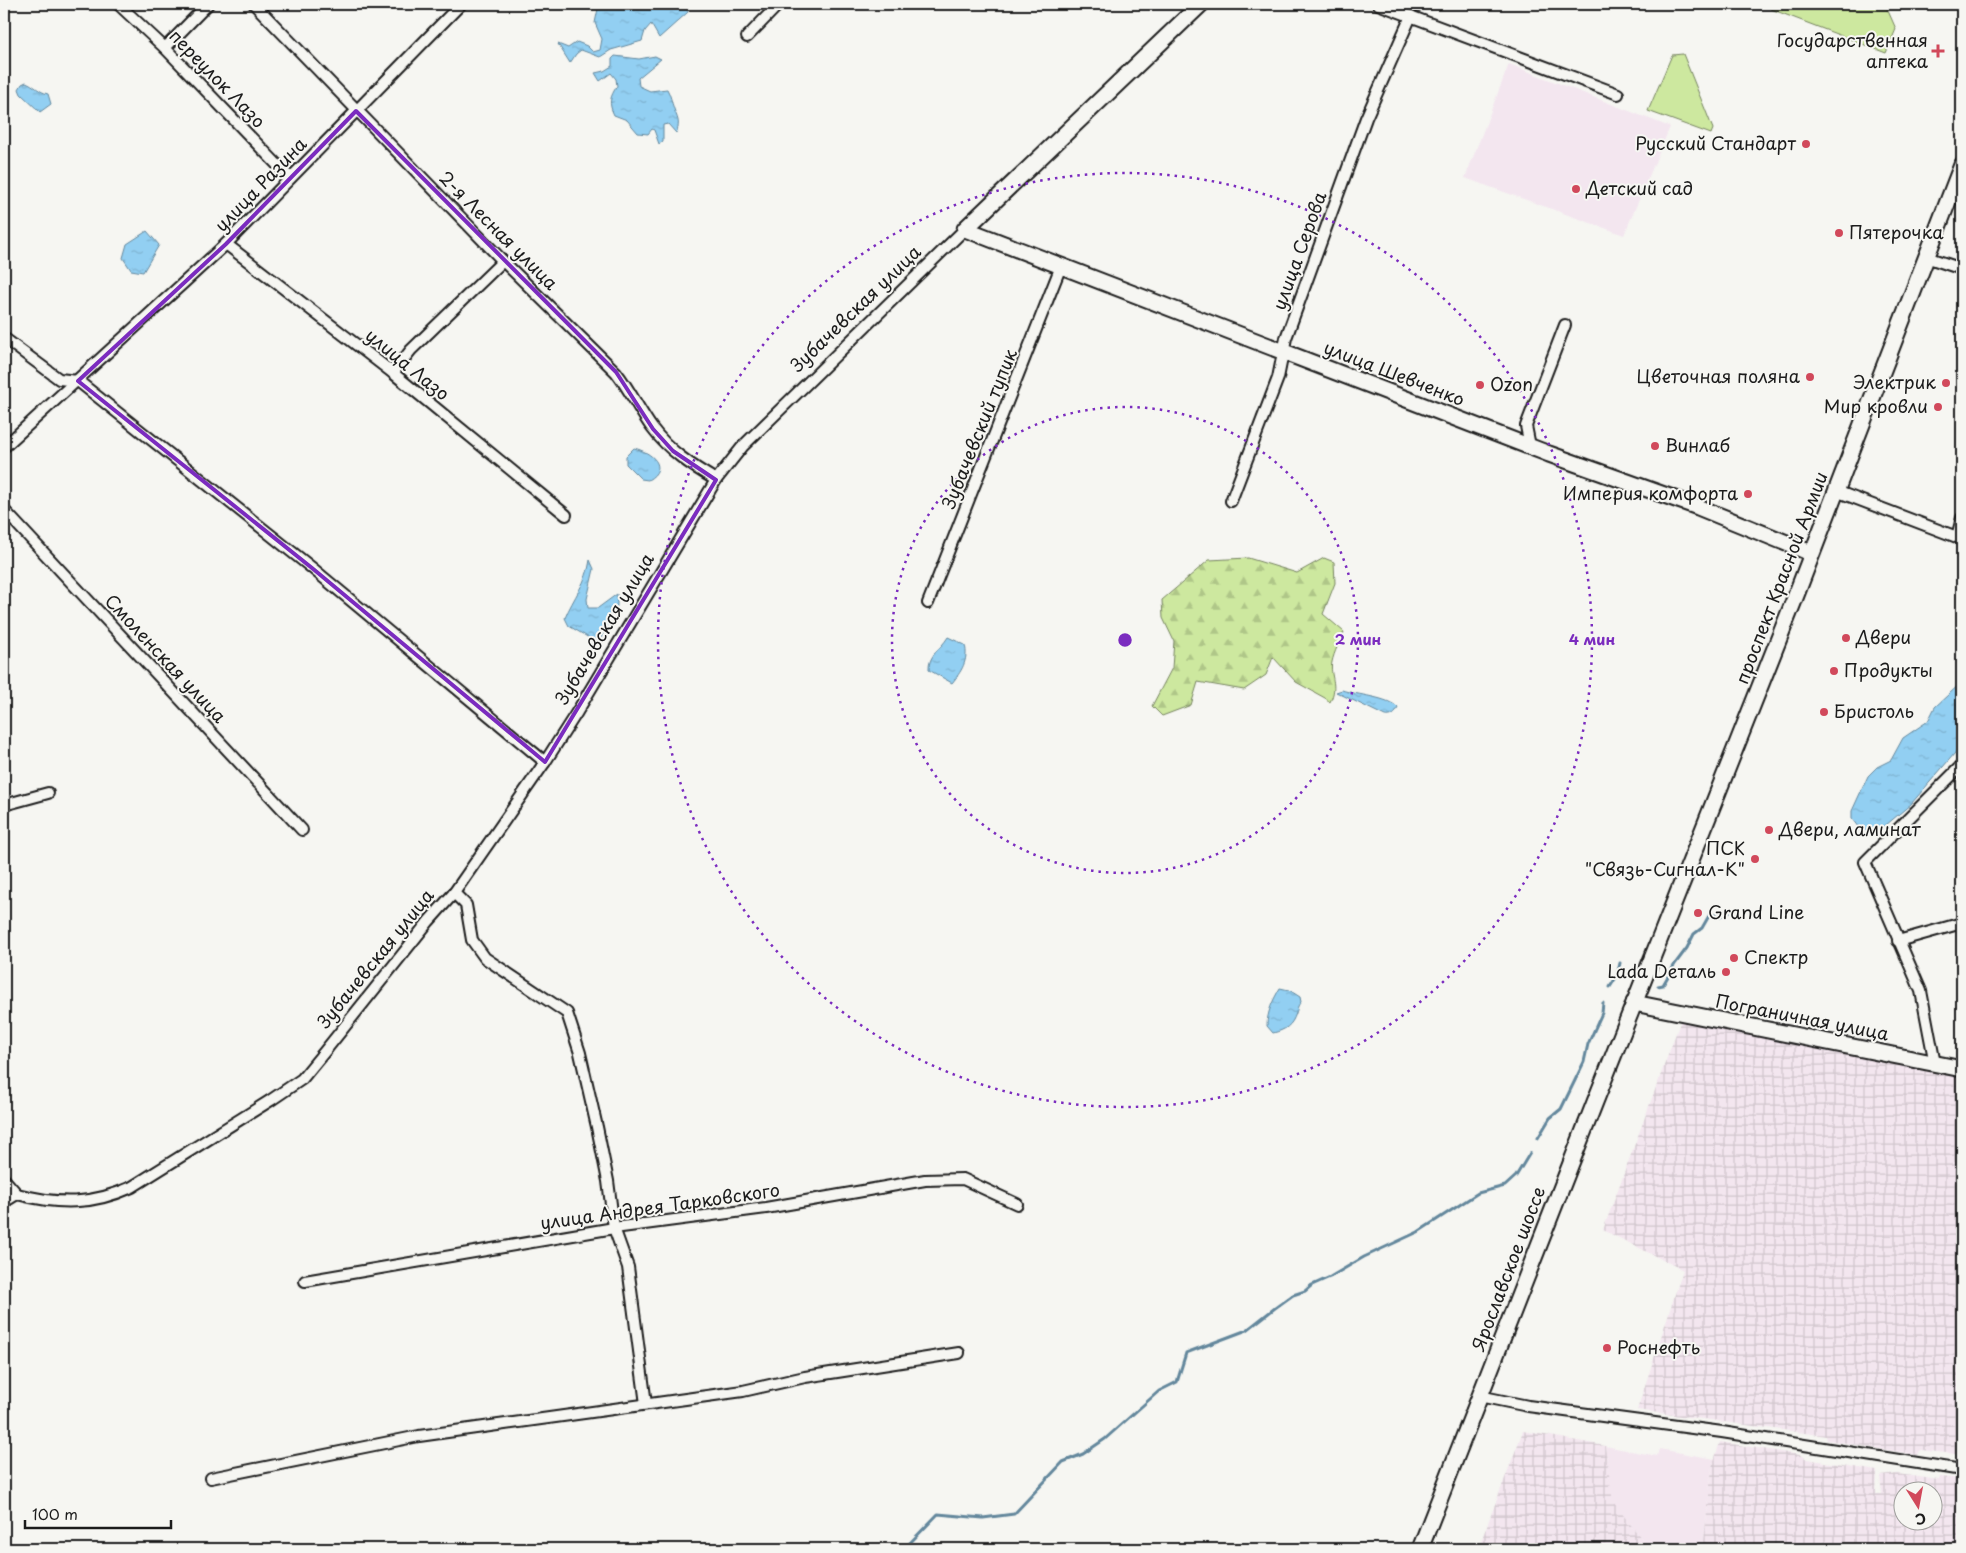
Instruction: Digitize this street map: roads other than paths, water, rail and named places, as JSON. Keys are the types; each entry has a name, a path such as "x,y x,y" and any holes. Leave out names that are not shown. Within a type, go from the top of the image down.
{"street":[{"name":"переулок Лазо","path":"118,4 166,48 290,178"},
{"path":"166,48 208,4"},
{"name":"2-я Лесная улица","path":"254,4 503,261 616,372 628,387 653,430 690,464 716,480"},
{"name":"улица Разина","path":"4,446 78,381 226,244 461,4"},
{"path":"747,37 779,4"},
{"name":"Зубачевская улица","path":"17,1194 45,1201 81,1202 117,1194 278,1095 308,1072 429,921 454,893 578,712 716,480 743,446 965,229 1201,4"},
{"path":"1378,4 1618,94"},
{"name":"улица Серова","path":"1231,502 1278,378 1286,338 1366,118 1410,16"},
{"name":"проспект Красной Армии","path":"1634,1003 1789,612 1962,165"},
{"name":"улица Шевченко","path":"965,229 1530,446 1690,504 1811,553"},
{"name":"улица Лазо","path":"226,244 393,373 566,515"},
{"path":"1926,257 1962,268"},
{"path":"393,373 411,350 503,261"},
{"name":"Зубачевский тупик","path":"928,603 1062,266"},
{"path":"1530,446 1526,426 1565,325"},
{"path":"4,338 59,379 78,381 312,568 545,762"},
{"path":"1836,491 1960,538 1962,518"},
{"name":"Смоленская улица","path":"4,510 302,830"},
{"path":"1934,1064 1922,991 1898,941 1865,862 1962,765"},
{"path":"4,805 48,794"},
{"path":"454,893 466,905 472,940 484,958 567,1013 580,1053 597,1127 608,1181 614,1228 628,1267 646,1404"},
{"path":"1898,941 1962,924"},
{"name":"Пограничная улица","path":"1634,1003 1962,1069"},
{"name":"Ярославское шоссе","path":"1420,1549 1634,1003"},
{"path":"4,1179 17,1194 4,1202"},
{"name":"улица Андрея Тарковского","path":"305,1282 614,1228 766,1208 925,1180 963,1179 1016,1204"},
{"path":"211,1478 418,1436 743,1391 805,1377 959,1353"},
{"path":"1479,1396 1528,1406 1722,1432 1962,1470"}],"water":[{"path":"599,4 687,4 688,12 659,38 651,24 645,31 642,41 611,50 600,57 581,50 570,63 558,44 568,48 577,42 587,46 593,52 600,50 602,39 595,23"},
{"path":"615,56 639,59 655,56 661,59 638,78 639,86 650,91 667,89 677,118 678,126 676,133 668,124 663,125 663,141 659,144 654,130 652,129 648,134 638,133 627,120 614,115 611,100 617,86 616,79 611,73 600,81 595,73 604,71 612,66 612,59"},
{"path":"26,82 48,94 51,104 40,112 21,94 19,89"},
{"path":"147,231 159,245 143,272 131,270 123,258 127,244"},
{"path":"634,448 652,456 658,465 654,475 648,480 641,479 626,464 626,456"},
{"path":"590,560 594,569 587,599 588,608 598,608 617,594 617,606 600,640 596,642 569,626 565,618 583,583"},
{"path":"948,637 965,645 966,650 963,666 952,683 929,670 933,656"},
{"path":"1962,682 1962,739 1955,753 1911,804 1886,825 1870,833 1859,828 1852,819 1852,811 1868,776 1877,767 1891,760 1903,738 1928,721 1935,707"},
{"path":"1342,690 1387,701 1398,708 1393,715 1385,716 1336,692"},
{"path":"1280,988 1289,990 1300,997 1301,1002 1290,1024 1284,1029 1273,1033 1267,1026 1268,1016"}],"waterway":[{"path":"1852,837 1859,828"},
{"path":"1658,986 1663,985 1694,934 1702,928 1710,914 1720,916 1729,912"},
{"path":"1610,987 1617,976 1620,963"},
{"path":"1538,1138 1550,1118 1561,1109 1584,1062 1588,1044 1602,1013 1603,1003"},
{"path":"901,1549 907,1546 938,1514 983,1518 1014,1514 1063,1462 1083,1454 1105,1439 1159,1391 1177,1382 1186,1353 1247,1330 1293,1295 1305,1291 1312,1285 1364,1257 1418,1232 1478,1193 1505,1186 1516,1176 1530,1153"}],"place":[{"name":"Государственная аптека","path":"1938,51"},
{"name":"Русский Стандарт","path":"1806,144"},
{"name":"Детский сад","path":"1576,189"},
{"name":"Пятерочка","path":"1839,233"},
{"name":"Цветочная поляна","path":"1810,377"},
{"name":"Электрик","path":"1946,383"},
{"name":"Ozon","path":"1480,385"},
{"name":"Мир кровли","path":"1938,407"},
{"name":"Винлаб","path":"1655,446"},
{"name":"Империя комфорта","path":"1748,494"},
{"name":"Двери","path":"1846,638"},
{"name":"Продукты","path":"1834,671"},
{"name":"Бристоль","path":"1824,712"},
{"name":"Двери, ламинат","path":"1769,830"},
{"name":"ПСК \"Связь-Сигнал-К\"","path":"1755,859"},
{"name":"Grand Line","path":"1698,913"},
{"name":"Спектр","path":"1734,958"},
{"name":"Lada Dеталь","path":"1726,972"},
{"name":"Роснефть","path":"1607,1348"}]}
